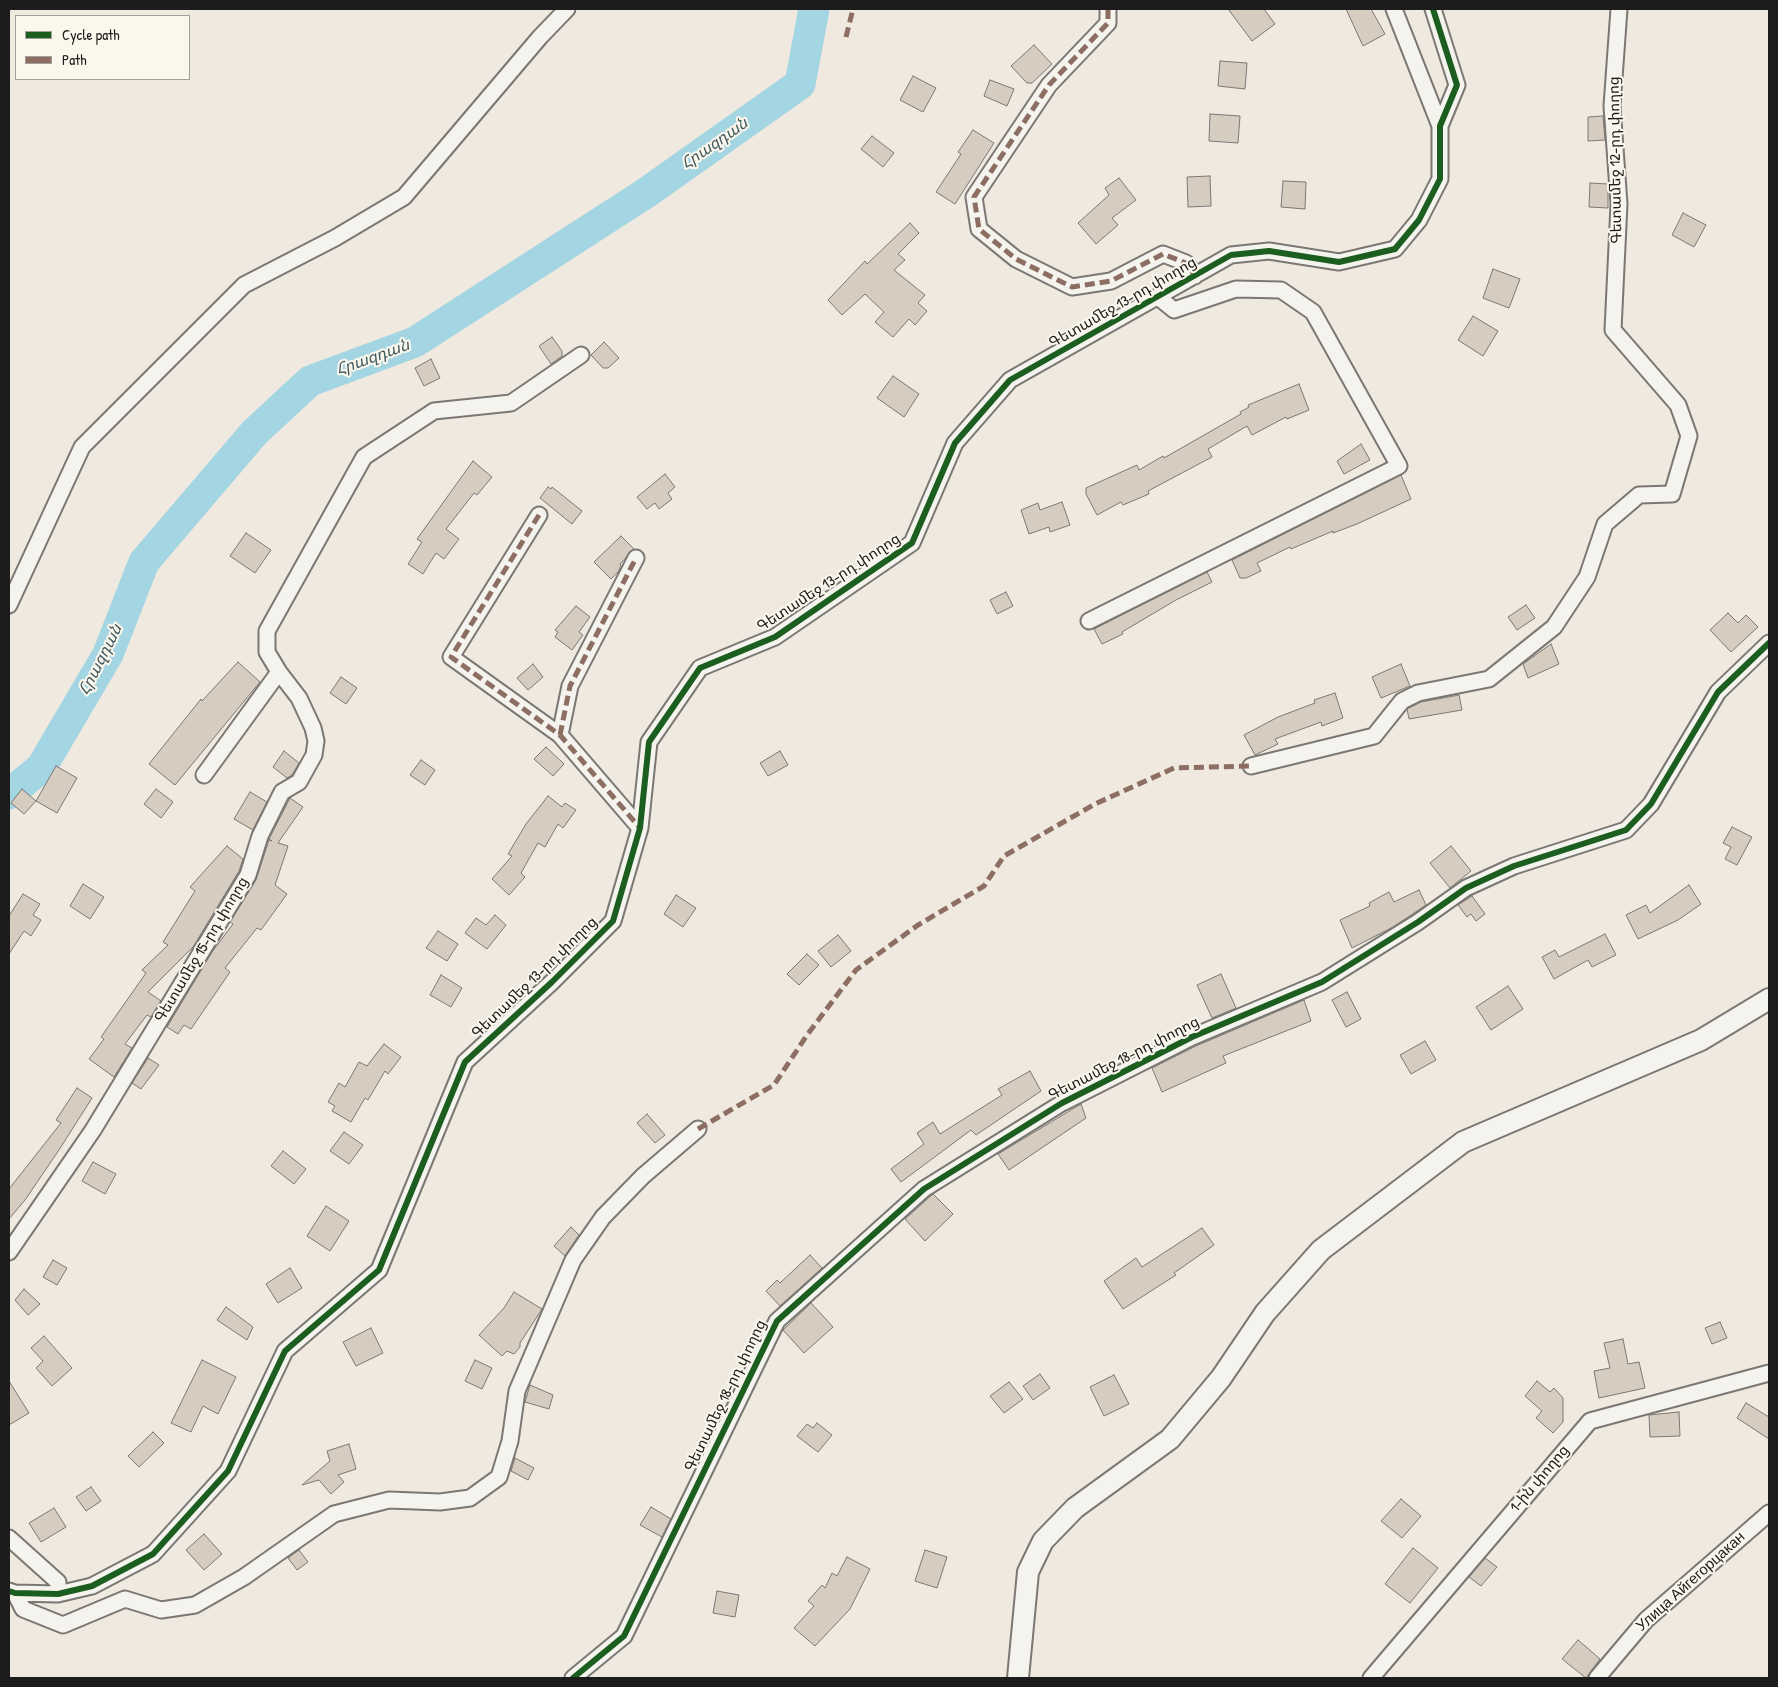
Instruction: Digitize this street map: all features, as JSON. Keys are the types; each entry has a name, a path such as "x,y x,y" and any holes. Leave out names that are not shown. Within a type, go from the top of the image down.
{"street":[{"path":"9,605 82,447 244,285 335,238 404,197 533,45 567,9"},
{"path":"1108,9 1108,23 1049,85 974,197 979,229 1016,259 1072,287 1111,281 1163,254 1186,263 1194,276"},
{"path":"1394,9 1440,126"},
{"path":"1433,9 1456,84 1440,126"},
{"name":"Գետամեջ 12-րդ փողոց","path":"1251,766 1374,736 1402,701 1418,693 1489,679 1554,627 1587,577 1605,524 1639,495 1672,494 1689,436 1678,405 1613,330 1619,204 1612,106 1619,9"},
{"name":"Գետամեջ 13-րդ փողոց","path":"12,1592 58,1594 92,1586 154,1554 228,1471 285,1351 379,1270 465,1062 552,982 613,921 640,828 649,742 700,668 775,637 912,543 955,443 1010,380 1231,255 1269,251 1339,262 1395,249 1419,220 1440,179 1440,126"},
{"path":"1089,621 1399,466 1313,312 1282,290 1236,290 1174,310 1158,297"},
{"name":"Գետամեջ 15-րդ փողոց","path":"9,1252 93,1130 248,875 260,836 282,792 298,782 314,755 316,741 312,728 299,698 267,652 267,631 364,457 434,411 511,403 581,355"},
{"path":"539,515 451,657 560,735 640,828"},
{"path":"560,735 570,686 636,558"},
{"name":"Գետամեջ 18-րդ փողոց","path":"573,1678 624,1636 776,1321 924,1189 1062,1103 1192,1037 1322,982 1418,922 1466,888 1514,866 1626,830 1651,804 1718,692 1769,643"},
{"path":"204,775 280,672"},
{"path":"1018,1678 1028,1572 1044,1541 1075,1508 1170,1439 1221,1378 1265,1313 1321,1250 1463,1142 1701,1040 1769,999"},
{"path":"12,1592 23,1609 63,1625 124,1599 161,1610 195,1605 244,1577 334,1514 389,1500 440,1502 470,1498 499,1478 510,1441 517,1390 573,1260 603,1217 643,1176 698,1129"},
{"name":"1-ին փողոց","path":"1371,1678 1590,1421 1769,1373"},
{"name":"Улица Айгегорцакан","path":"1597,1678 1646,1620 1769,1512"},
{"path":"9,1538 58,1582 58,1594"}],"building":[{"path":"1228,9 1264,9 1275,24 1252,41"},
{"path":"1346,9 1371,9 1385,34 1363,46"},
{"path":"1034,45 1052,64 1032,83 1027,83 1011,66"},
{"path":"1220,61 1247,63 1245,89 1218,86"},
{"path":"913,76 936,88 923,112 900,100"},
{"path":"990,80 1014,89 1007,106 984,96"},
{"path":"1210,114 1240,116 1238,143 1209,141"},
{"path":"1603,116 1605,140 1588,141 1588,117"},
{"path":"973,130 994,143 955,204 936,192 961,154 958,152"},
{"path":"872,136 894,153 883,167 861,149"},
{"path":"1210,176 1211,206 1188,207 1187,177"},
{"path":"1119,178 1136,200 1112,218 1118,225 1096,244 1078,223 1109,195 1105,188"},
{"path":"1283,181 1306,182 1305,209 1281,207"},
{"path":"1590,183 1608,184 1608,208 1589,207"},
{"path":"1683,213 1706,225 1694,247 1672,235"},
{"path":"910,223 919,233 898,254 905,260 894,270 925,295 918,303 927,311 915,325 909,319 893,337 875,322 884,312 865,294 842,315 828,300 865,261 867,264"},
{"path":"1493,269 1520,279 1509,308 1483,298"},
{"path":"1473,316 1498,331 1483,356 1458,340"},
{"path":"552,337 562,351 562,356 551,364 539,346"},
{"path":"604,342 619,358 608,368 603,368 591,355"},
{"path":"431,359 440,378 424,386 415,368"},
{"path":"893,376 919,394 904,417 877,398"},
{"path":"1299,384 1309,410 1287,419 1286,417 1252,435 1247,426 1208,449 1212,457 1148,491 1149,494 1123,505 1121,502 1097,515 1086,494 1086,488 1137,465 1139,470 1163,456 1164,458 1241,414 1240,412 1249,407 1248,405"},
{"path":"1361,444 1370,460 1344,474 1337,461"},
{"path":"473,461 492,477 477,495 474,493 446,529 459,539 444,559 436,553 423,574 408,564 422,542 417,539"},
{"path":"665,474 675,487 668,493 672,499 659,509 655,503 647,509 637,497"},
{"path":"1401,475 1411,499 1357,524 1333,533 1333,531 1291,549 1290,547 1257,563 1261,571 1246,578 1240,578 1232,560"},
{"path":"548,487 551,489 552,487 582,511 572,524 540,498"},
{"path":"1062,502 1070,525 1050,532 1049,527 1029,534 1021,510 1038,503 1040,510"},
{"path":"246,533 271,550 255,573 230,556"},
{"path":"621,536 634,549 620,564 618,572 611,579 594,562"},
{"path":"1207,572 1212,582 1176,600 1122,632 1123,634 1102,644 1094,629"},
{"path":"1006,592 1013,606 997,614 990,600"},
{"path":"1526,605 1535,618 1517,630 1508,617"},
{"path":"576,606 590,617 579,632 583,635 572,650 555,637 558,632 555,630"},
{"path":"1728,613 1738,623 1746,615 1758,627 1731,652 1710,630"},
{"path":"1551,644 1559,664 1528,678 1523,664"},
{"path":"238,662 260,682 175,785 149,764 201,699 202,701"},
{"path":"533,664 543,677 528,690 517,678"},
{"path":"1401,664 1410,686 1381,698 1372,677"},
{"path":"341,677 357,688 346,704 330,693"},
{"path":"1335,693 1343,718 1322,726 1321,722 1275,739 1278,744 1255,755 1244,735 1278,717 1315,703 1314,700"},
{"path":"1459,695 1462,710 1409,719 1407,709 1421,702"},
{"path":"546,747 564,764 553,776 534,759"},
{"path":"284,751 299,763 292,775 287,778 273,767"},
{"path":"780,751 788,765 768,776 760,763"},
{"path":"421,760 435,770 425,785 410,775"},
{"path":"56,766 77,778 57,813 36,801"},
{"path":"22,789 36,801 24,814 11,803"},
{"path":"156,789 173,802 161,818 144,804"},
{"path":"250,792 267,802 253,830 234,819"},
{"path":"548,796 562,807 565,803 576,810 563,828 558,824 545,847 538,843 521,873 525,877 509,895 492,879 512,856 508,854 526,824"},
{"path":"290,798 303,807 278,843 288,846 275,885 287,894 261,930 257,928 225,968 230,972 191,1029 184,1025 178,1034 167,1027 212,952 233,924 230,922 256,880 269,840 272,841 269,839"},
{"path":"1732,827 1752,837 1737,865 1725,859 1731,847 1723,843"},
{"path":"227,846 243,859 239,871 193,947 148,992 161,1001 151,1017 147,1015 125,1044 132,1048 114,1077 89,1059 104,1039 101,1037 146,973 142,970 168,945 163,942 195,891 190,887"},
{"path":"1451,846 1471,871 1450,888 1430,863"},
{"path":"83,884 104,897 90,919 70,906"},
{"path":"1689,885 1701,904 1678,920 1638,939 1626,915 1646,905 1650,913"},
{"path":"1419,890 1426,905 1393,927 1352,948 1340,920 1370,906 1369,903 1389,892 1394,902"},
{"path":"23,894 40,904 33,915 41,920 31,936 24,931 9,954 9,916"},
{"path":"676,895 696,908 683,927 664,914"},
{"path":"1472,896 1485,914 1476,921 1471,914 1467,917 1458,905"},
{"path":"495,915 506,925 487,949 465,933 476,918 486,925"},
{"path":"438,931 458,944 447,961 426,948"},
{"path":"1605,934 1616,955 1592,967 1588,960 1554,979 1542,957 1555,950 1559,957"},
{"path":"838,935 851,951 831,967 818,951"},
{"path":"807,954 819,965 799,985 787,974"},
{"path":"1221,974 1236,1008 1212,1018 1197,985"},
{"path":"441,975 462,988 451,1007 430,995"},
{"path":"1508,986 1523,1009 1491,1030 1476,1007"},
{"path":"1347,992 1361,1019 1346,1027 1332,1000"},
{"path":"1304,1000 1311,1021 1223,1056 1226,1063 1162,1092 1152,1068 1196,1046"},
{"path":"1425,1041 1436,1060 1411,1074 1400,1055"},
{"path":"384,1044 401,1057 388,1074 385,1071 368,1100 365,1098 351,1122 332,1111 335,1106 328,1102 339,1083 345,1087 359,1062 367,1066"},
{"path":"148,1058 159,1065 141,1089 132,1083"},
{"path":"1030,1071 1041,1091 976,1135 971,1130 901,1182 891,1169 924,1144 917,1133 933,1122 940,1134 1002,1095 998,1089"},
{"path":"77,1088 92,1098 25,1200 9,1219 9,1189 61,1123 56,1120"},
{"path":"1081,1104 1086,1118 1009,1170 998,1154"},
{"path":"647,1114 665,1135 655,1143 637,1123"},
{"path":"344,1132 363,1145 349,1164 330,1151"},
{"path":"283,1151 306,1169 294,1184 271,1166"},
{"path":"93,1162 116,1174 105,1194 82,1181"},
{"path":"933,1194 953,1214 925,1241 905,1219"},
{"path":"326,1206 349,1221 330,1251 307,1236"},
{"path":"571,1227 579,1235 565,1256 554,1246"},
{"path":"1202,1228 1214,1245 1174,1273 1176,1275 1123,1309 1104,1281 1136,1258 1142,1267"},
{"path":"810,1255 822,1268 780,1306 766,1291 777,1280 780,1283"},
{"path":"53,1260 67,1268 57,1285 43,1277"},
{"path":"290,1268 302,1288 278,1303 266,1284"},
{"path":"24,1289 40,1304 28,1315 15,1300"},
{"path":"514,1292 542,1309 520,1343 520,1347 514,1354 507,1351 502,1356 479,1335 504,1308"},
{"path":"811,1303 833,1327 804,1353 783,1330"},
{"path":"226,1307 253,1327 247,1340 217,1320"},
{"path":"1720,1322 1727,1338 1712,1344 1705,1328"},
{"path":"371,1328 383,1353 356,1366 343,1342"},
{"path":"44,1336 72,1368 52,1386 36,1368 43,1361 31,1348"},
{"path":"1623,1339 1628,1364 1639,1362 1645,1388 1599,1398 1594,1371 1610,1368 1604,1343"},
{"path":"202,1360 236,1377 218,1414 203,1406 191,1432 171,1423"},
{"path":"475,1360 492,1368 482,1389 465,1381"},
{"path":"1040,1374 1050,1388 1033,1400 1023,1386"},
{"path":"1114,1375 1129,1404 1104,1416 1090,1387"},
{"path":"9,1381 29,1413 9,1425"},
{"path":"1537,1381 1550,1392 1554,1388 1563,1398 1563,1422 1553,1433 1536,1418 1542,1411 1525,1396"},
{"path":"1009,1382 1023,1399 1004,1413 990,1396"},
{"path":"530,1385 553,1395 549,1409 525,1402"},
{"path":"1746,1403 1769,1417 1769,1439 1737,1418"},
{"path":"1679,1412 1680,1436 1650,1437 1649,1415"},
{"path":"817,1423 832,1435 818,1452 797,1436 807,1424 813,1428"},
{"path":"153,1432 164,1443 139,1467 128,1456"},
{"path":"349,1444 356,1469 338,1475 344,1482 331,1494 319,1480 302,1485 330,1461 327,1451"},
{"path":"515,1458 534,1468 528,1480 511,1471"},
{"path":"91,1487 101,1501 86,1511 76,1497"},
{"path":"1401,1499 1421,1516 1402,1538 1381,1521"},
{"path":"651,1507 671,1519 662,1537 640,1525"},
{"path":"54,1508 66,1527 41,1542 29,1523"},
{"path":"204,1534 222,1554 204,1570 186,1550"},
{"path":"1413,1548 1438,1568 1410,1603 1385,1584"},
{"path":"299,1550 308,1562 297,1570 288,1558"},
{"path":"925,1550 947,1557 937,1588 915,1581"},
{"path":"847,1557 870,1569 850,1609 815,1646 794,1628 814,1606 808,1601 822,1585 825,1588 832,1573 837,1576"},
{"path":"1485,1558 1497,1567 1481,1586 1469,1577"},
{"path":"717,1591 739,1595 735,1617 713,1613"},
{"path":"1578,1640 1600,1659 1586,1678 1562,1659"}],"waterway":[{"name":"Հրազդան","path":"9,794 41,768 108,654 144,562 254,433 310,381 415,342 646,193 800,84 814,9"}],"marked path":[{"path":"846,37 853,9"},
{"path":"1108,9 1108,23 1049,85 974,197 979,229 1016,259 1072,287 1111,281 1163,254 1186,263 1195,276"},
{"path":"539,515 451,657 560,735 640,828"},
{"path":"560,735 570,686 636,558"},
{"path":"698,1129 774,1085 807,1035 856,970 918,925 984,886 1004,856 1095,804 1174,768 1251,766"}],"cycle path":[{"path":"9,1591 15,1593 58,1594 92,1586 153,1554 228,1471 285,1351 379,1270 465,1062 552,982 613,921 640,828 649,742 700,668 775,637 912,543 955,443 1010,380 1231,255 1269,251 1339,262 1395,249 1419,220 1440,179 1440,126 1457,85 1433,9"},
{"path":"573,1678 624,1636 777,1321 924,1189 1062,1103 1192,1037 1322,982 1418,922 1466,888 1514,866 1626,830 1651,804 1718,692 1769,643"}]}
